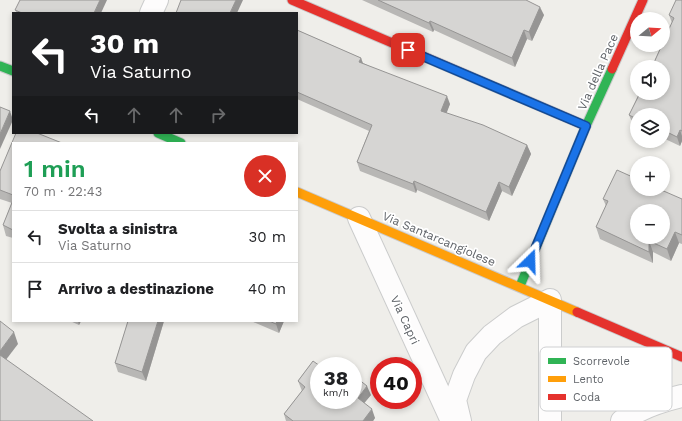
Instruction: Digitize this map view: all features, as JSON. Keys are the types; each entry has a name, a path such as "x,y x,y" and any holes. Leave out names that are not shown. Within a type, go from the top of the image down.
{"street":[{"path":"151,12 157,0"},
{"path":"292,0 586,126"},
{"name":"Via della Pace","path":"520,286 586,126 643,0"},
{"path":"0,66 12,71"},
{"path":"160,134 179,142"},
{"name":"Via Santarcangiolese","path":"298,192 520,286 659,347"},
{"name":"Via Capri","path":"359,218 452,421"},
{"path":"460,421 455,400 464,375 476,352 492,336 516,317 550,300 550,347"},
{"name":"Via Santarcangiolese","path":"672,353 682,357"},
{"path":"672,398 682,396"},
{"path":"622,421 639,411"}],"building":[{"path":"20,0 100,0 94,12 20,12 15,10"},
{"path":"181,0 236,0 230,12 176,12"},
{"path":"378,0 526,0 540,7 529,32 524,30 512,58 430,21 429,23"},
{"path":"676,0 682,0 682,131 680,130 677,137 670,134 670,108 632,108 636,100 670,100 670,60 655,60 659,52 670,52 670,27 674,18 670,16"},
{"path":"298,30 361,58 359,62 447,96 441,111 483,125 527,145 509,187 499,182 486,212 414,181 413,184 357,162 372,125 298,92"},
{"path":"0,107 10,111 0,134"},
{"path":"16,134 40,134 60,142 12,142"},
{"path":"12,142 12,195 0,190 0,171"},
{"path":"617,170 630,176 630,196 670,196 670,194 682,199 682,235 675,232 670,243 670,204 630,204 630,243 596,227 608,201 603,199"},
{"path":"12,202 12,230 3,225"},
{"path":"632,244 649,244 649,252"},
{"path":"656,244 669,244 667,249"},
{"path":"0,321 14,332 0,351"},
{"path":"128,322 158,322 142,372 115,363"},
{"path":"0,355 93,421 0,421"},
{"path":"310,365 310,409 362,409 362,401 370,409 372,409 363,421 293,421 284,414 305,387 298,381"},
{"path":"362,382 367,386 362,393"}],"traffic: fast":[{"path":"0,66 12,71"},
{"path":"520,286 586,126 612,69"},
{"path":"160,134 179,142"}],"traffic: slow":[{"path":"298,192 577,312"}],"traffic: jam":[{"path":"292,0 586,126"},
{"path":"612,69 643,0"},
{"path":"577,312 659,347"},
{"path":"672,353 682,357"}],"route":[{"path":"408,50 586,126 530,261"}]}
